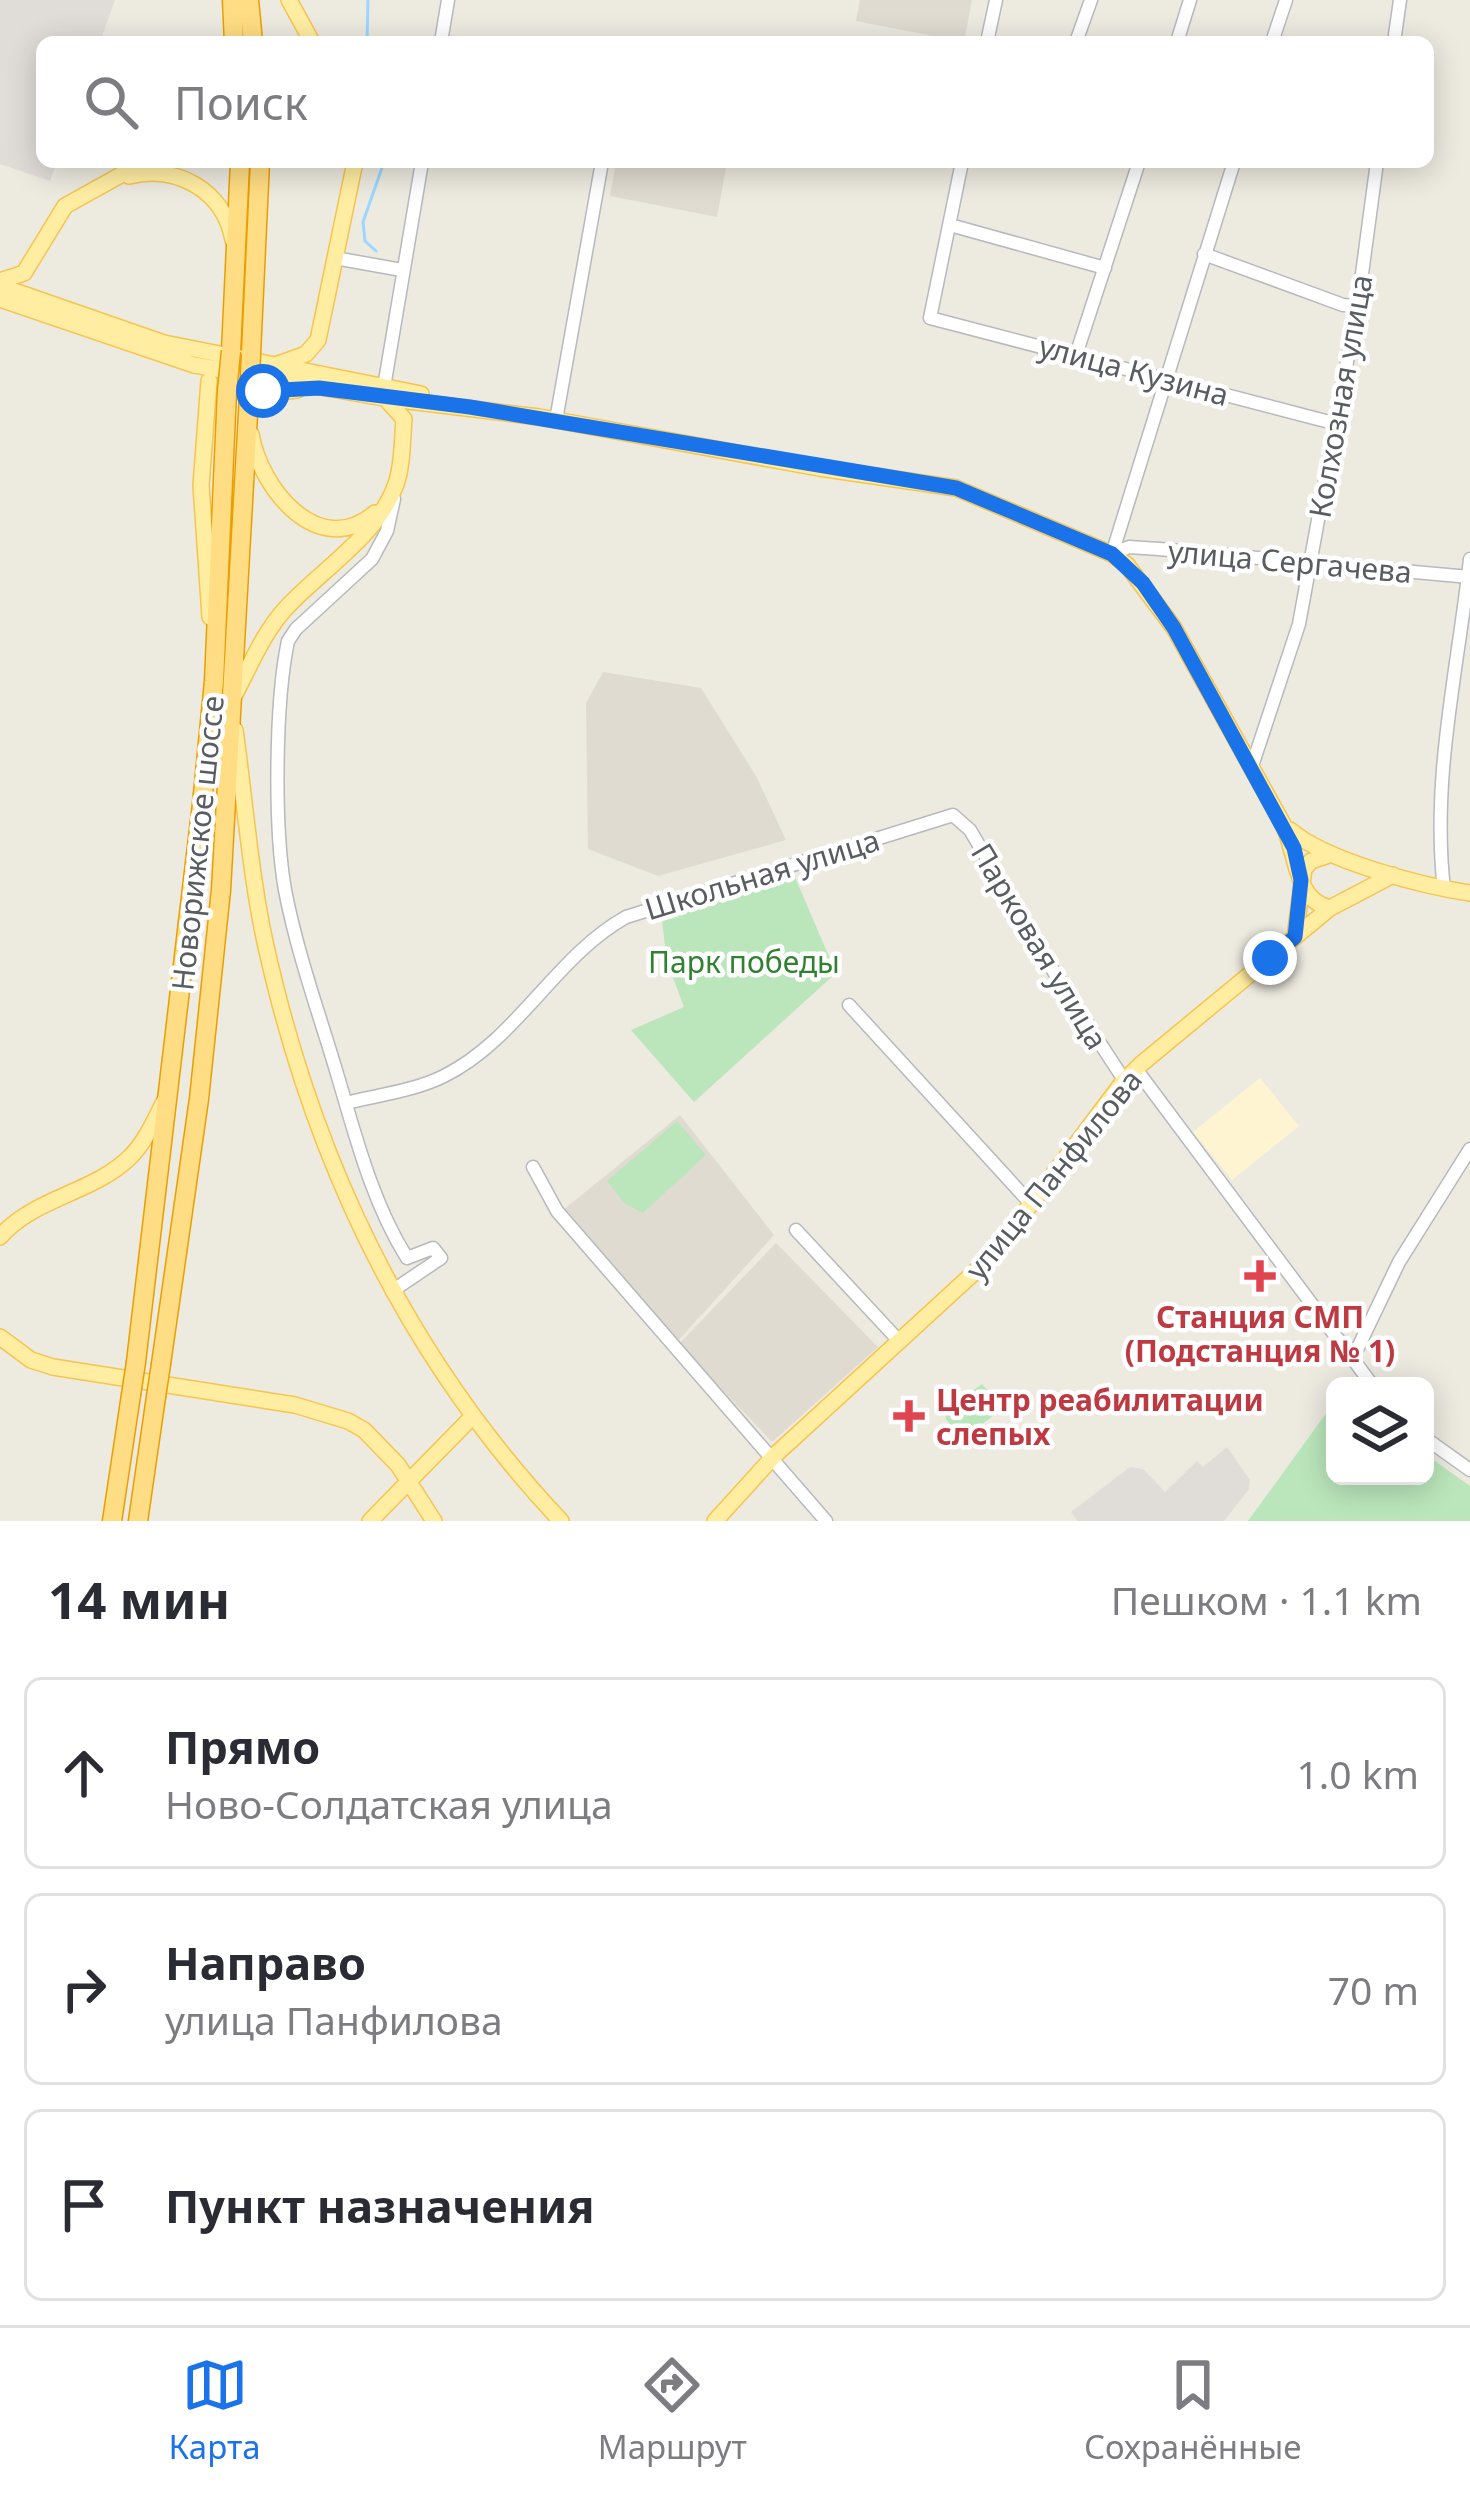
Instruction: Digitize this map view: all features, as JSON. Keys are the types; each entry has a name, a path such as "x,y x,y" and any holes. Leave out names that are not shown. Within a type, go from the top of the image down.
{"highway":[{"path":"231,36 238,2"},
{"path":"238,2 251,36"},
{"name":"Новорижское шоссе","path":"112,1521 170,1090 214,682 227,391 250,357 237,266 240,168"},
{"name":"Новорижское шоссе","path":"138,1521 199,1099 221,890 260,168"}],"main road":[{"path":"289,0 309,36"},
{"path":"0,284 24,273 65,206 134,168"},
{"path":"250,357 298,359 318,340 354,168"},
{"path":"115,179 154,172 198,187 226,215 237,266"},
{"path":"37,250 34,286 52,304"},
{"path":"0,284 164,343 250,357 434,404 470,407"},
{"path":"0,299 194,365 956,488 1112,554 1143,583 1174,628 1283,824 1312,901 1330,908"},
{"path":"318,340 336,372 350,380"},
{"path":"194,365 209,381 263,391 319,388"},
{"path":"209,381 202,525 214,682"},
{"path":"384,393 404,419 398,479 360,536 284,610 262,640 234,706 250,853 269,963 293,1054 340,1186 412,1328 473,1416 561,1521"},
{"path":"404,419 434,404"},
{"path":"248,406 260,468 294,514 321,526 342,528 366,520 386,503"},
{"path":"1283,824 1303,841 1336,856 1444,890 1470,893"},
{"path":"1295,937 1301,880 1311,860 1336,856"},
{"path":"1336,856 1353,877 1346,899"},
{"name":"улица Панфилова","path":"716,1521 774,1456 990,1258 1130,1074 1330,908 1393,875"},
{"path":"0,1237 27,1214 98,1179 130,1157 170,1090"},
{"path":"0,1337 31,1360 53,1367 326,1412 364,1430 410,1483 434,1521"},
{"path":"370,1521 473,1416"}],"street":[{"path":"442,36 448,0"},
{"path":"988,36 995,0"},
{"path":"1078,36 1091,0"},
{"path":"1179,36 1190,0"},
{"path":"1274,36 1286,0"},
{"path":"1395,36 1400,0"},
{"path":"384,393 421,168"},
{"path":"556,420 601,168"},
{"path":"961,168 950,225 1106,268"},
{"path":"1076,355 1136,168"},
{"path":"1112,554 1232,168"},
{"name":"Колхозная улица","path":"1252,766 1299,624 1357,306 1376,168"},
{"name":"улица Кузина","path":"950,225 930,318 1337,424"},
{"path":"1204,254 1357,306"},
{"path":"335,258 403,270"},
{"path":"392,1291 442,1258 433,1248 405,1256 380,1204 346,1103 286,892 280,846 280,734 288,641 296,628 372,559 387,531 398,479"},
{"name":"улица Сергачева","path":"1112,554 1144,548 1469,577"},
{"path":"1444,890 1440,856 1443,757 1470,559"},
{"name":"Парковая улица","path":"953,815 970,830 1057,977 1366,1377"},
{"name":"Школьная улица","path":"346,1103 446,1075 503,1030 590,942 626,917 953,815"},
{"path":"250,853 280,846"},
{"path":"849,1004 1032,1205"},
{"path":"1352,1360 1400,1262 1470,1149"},
{"path":"533,1167 557,1211 593,1255 774,1456 826,1521"},
{"path":"796,1230 900,1342"},
{"path":"1434,1445 1470,1471"}],"shaded area":[{"path":"0,0 115,0 102,36 36,36 36,168 55,168 50,181 0,164"},
{"path":"860,0 972,0 965,36 933,36 856,21"},
{"path":"615,168 726,168 717,217 610,196"},
{"path":"603,672 701,688 756,776 786,840 658,876 588,849 586,703"},
{"path":"1260,1078 1299,1126 1232,1180 1193,1132"},
{"path":"680,1115 774,1235 677,1342 562,1211"},
{"path":"776,1243 878,1347 772,1442 679,1344"},
{"path":"1227,1447 1250,1480 1249,1489 1224,1521 1078,1521 1071,1512 1130,1467 1143,1469 1165,1492 1197,1461 1203,1467"}],"green space":[{"name":"Парк победы","path":"792,870 836,973 694,1102 631,1030 684,1007 667,962 661,913"},
{"path":"677,1121 706,1155 643,1213 625,1204 607,1181"},
{"path":"982,1384 999,1404 999,1411 967,1436 959,1436 945,1411"},
{"path":"1326,1413 1326,1485 1434,1485 1434,1460 1470,1486 1470,1521 1248,1521"}],"waterway":[{"path":"367,36 368,0"},
{"path":"376,251 365,241 363,222 382,168"}],"place":[{"name":"Станция СМП (Подстанция № 1)","path":"1260,1276"},
{"name":"Центр реабилитации слепых","path":"909,1416"}],"route":[{"path":"263,391 319,388 470,407 956,488 1112,554 1143,583 1174,628 1294,848 1301,880 1295,937 1270,958"}]}
